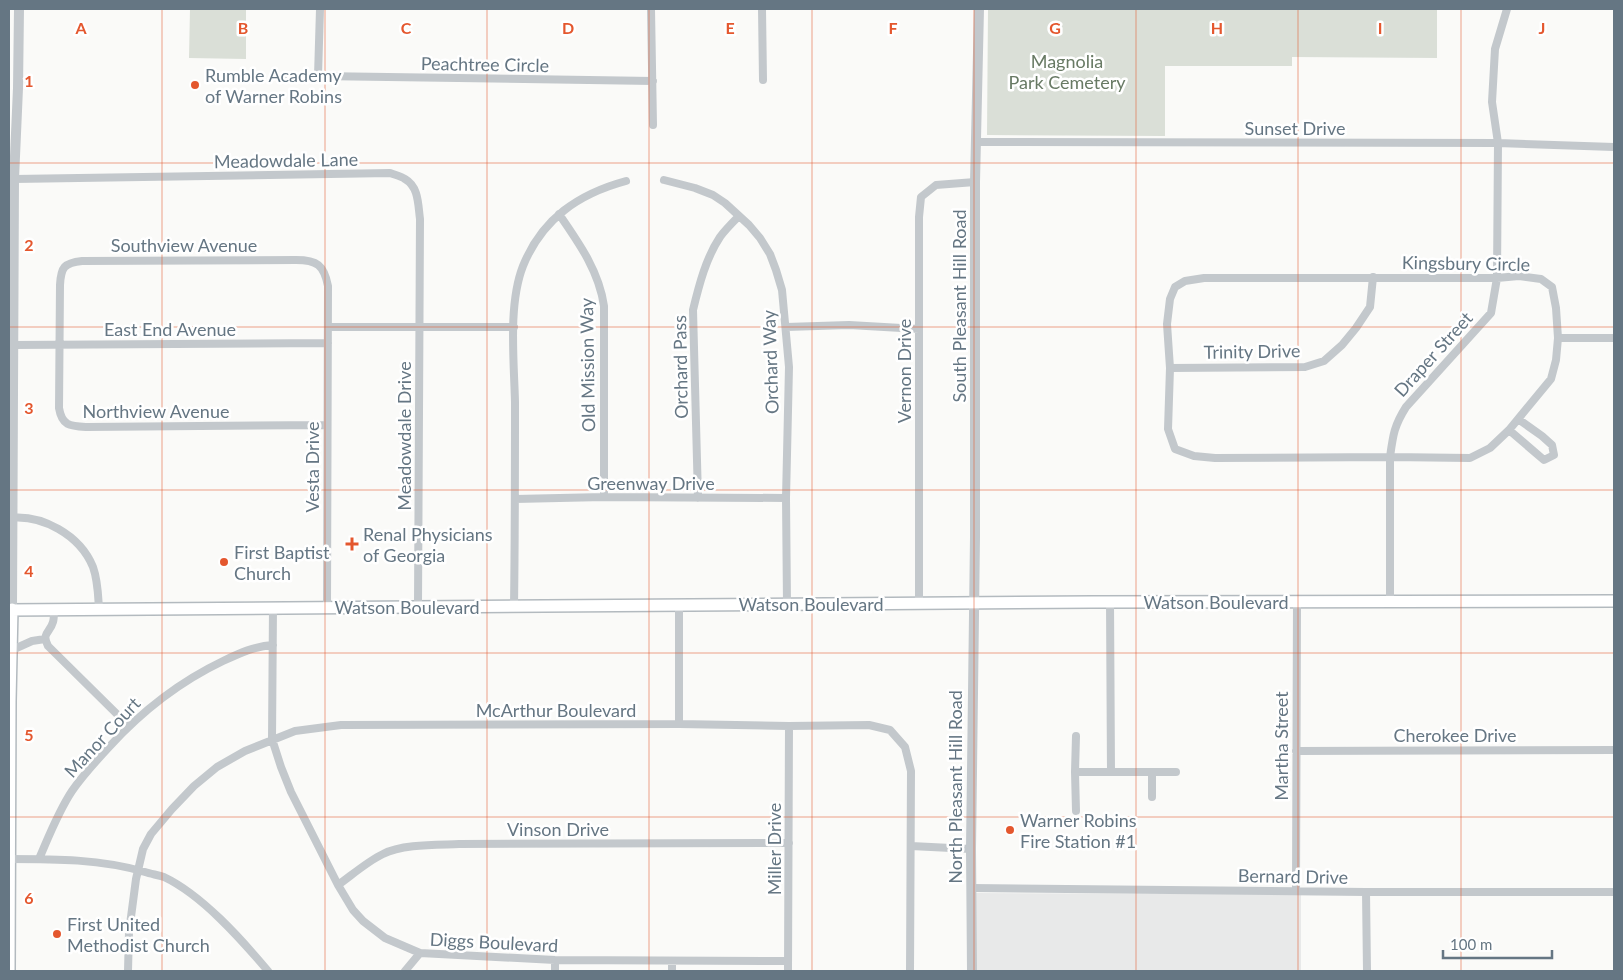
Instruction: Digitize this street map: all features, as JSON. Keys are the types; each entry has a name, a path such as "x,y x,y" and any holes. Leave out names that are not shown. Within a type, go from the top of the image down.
{"main road":[{"name":"Watson Boulevard","path":"11,610 918,603 1614,601"},
{"path":"9,971 11,610"}],"street":[{"path":"11,610 14,179 19,9"},
{"path":"318,76 320,9"},
{"path":"651,9 653,125"},
{"path":"762,9 763,80"},
{"name":"South Pleasant Hill Road","path":"973,603 975,537 975,182 979,9"},
{"name":"Draper Street","path":"1390,602 1390,456 1393,433 1397,421 1406,407 1490,313 1497,278 1498,143 1492,102 1495,49 1506,9"},
{"name":"Peachtree Circle","path":"285,79 318,76 653,81"},
{"name":"Sunset Drive","path":"976,142 1498,143 1614,147"},
{"name":"Meadowdale Lane","path":"14,179 390,173 405,178 413,186 417,196 420,219 419,327"},
{"name":"Orchard Way","path":"664,180 713,195 749,225 770,254 782,290 789,367 786,498 787,604"},
{"path":"514,606 514,326 518,284 523,268 538,237 559,214 589,194 607,186 626,181"},
{"name":"Vernon Drive","path":"918,603 918,328 919,217 921,197 936,185 975,182"},
{"name":"Old Mission Way","path":"559,214 585,253 598,278 604,306 604,497"},
{"name":"Orchard Pass","path":"698,498 693,310 699,285 708,261 720,237 738,217"},
{"name":"Southview Avenue","path":"60,344 61,274 67,264 82,261 308,260 317,263 324,270 327,278 328,327"},
{"name":"Kingsbury Circle","path":"1519,276 1541,279 1552,287 1556,308 1558,338 1556,360 1551,379 1509,430 1490,448 1470,458 1390,456 1215,458 1194,456 1175,449 1168,429 1170,368 1167,324 1170,298 1175,288 1185,281 1204,278 1373,277 1497,278 1519,276"},
{"name":"Trinity Drive","path":"1170,368 1305,367 1324,361 1342,345 1370,307 1373,277"},
{"path":"786,327 850,325 918,328"},
{"path":"328,327 514,326"},
{"name":"Vesta Drive","path":"327,607 328,327"},
{"name":"Meadowdale Drive","path":"418,606 419,327"},
{"path":"1558,338 1614,338"},
{"name":"East End Avenue","path":"13,345 328,343"},
{"name":"Northview Avenue","path":"60,344 59,408 60,415 68,425 87,427 327,425"},
{"path":"1509,430 1544,460 1554,455 1552,445 1518,419"},
{"name":"Greenway Drive","path":"515,499 604,497 786,498"},
{"path":"11,518 27,518 47,523 68,536 83,549 92,566 97,582 99,609"},
{"name":"Martha Street","path":"1296,891 1297,601"},
{"path":"1110,602 1111,772"},
{"name":"North Pleasant Hill Road","path":"972,971 973,603"},
{"path":"679,605 679,724"},
{"name":"Diggs Boulevard","path":"273,608 272,739 281,767 291,792 338,885 353,910 363,921 385,938 420,953 555,960 788,961"},
{"path":"54,609 53,622 46,633 45,639 48,646 129,726"},
{"path":"12,650 32,641 45,639"},
{"name":"Manor Court","path":"39,859 59,814 73,790 93,763 129,726 168,692 208,668 244,651 260,646 274,645"},
{"name":"McArthur Boulevard","path":"128,971 137,870 143,849 151,834 194,786 217,767 245,751 295,731 341,725 679,724 869,725 890,730 905,747 910,771 910,971"},
{"name":"Miller Drive","path":"788,971 789,726"},
{"path":"1076,736 1076,811"},
{"name":"Cherokee Drive","path":"1296,751 1614,750"},
{"path":"1076,772 1176,772"},
{"path":"1152,772 1152,797"},
{"name":"Vinson Drive","path":"338,885 383,853 426,845 789,843"},
{"path":"911,846 971,849"},
{"path":"9,859 91,861 117,864 163,877 186,890 200,902 268,971"},
{"name":"Bernard Drive","path":"972,888 1366,892 1614,892"},
{"path":"1366,892 1367,971"},
{"path":"406,971 420,953"},
{"path":"555,960 555,971"},
{"path":"672,961 672,971"}],"shaded area":[{"path":"975,893 1301,894 1301,971 976,971"}],"green space":[{"path":"190,9 246,9 246,59 189,58"},
{"name":"Magnolia Park Cemetery","path":"988,9 1437,9 1437,58 1292,57 1292,66 1165,66 1165,136 987,135"}],"place":[{"name":"Rumble Academy of Warner Robins","path":"195,85"},
{"name":"Renal Physicians of Georgia","path":"352,544"},
{"name":"First Baptist Church","path":"224,562"},
{"name":"Warner Robins Fire Station #1","path":"1010,830"},
{"name":"First United Methodist Church","path":"57,934"}]}
